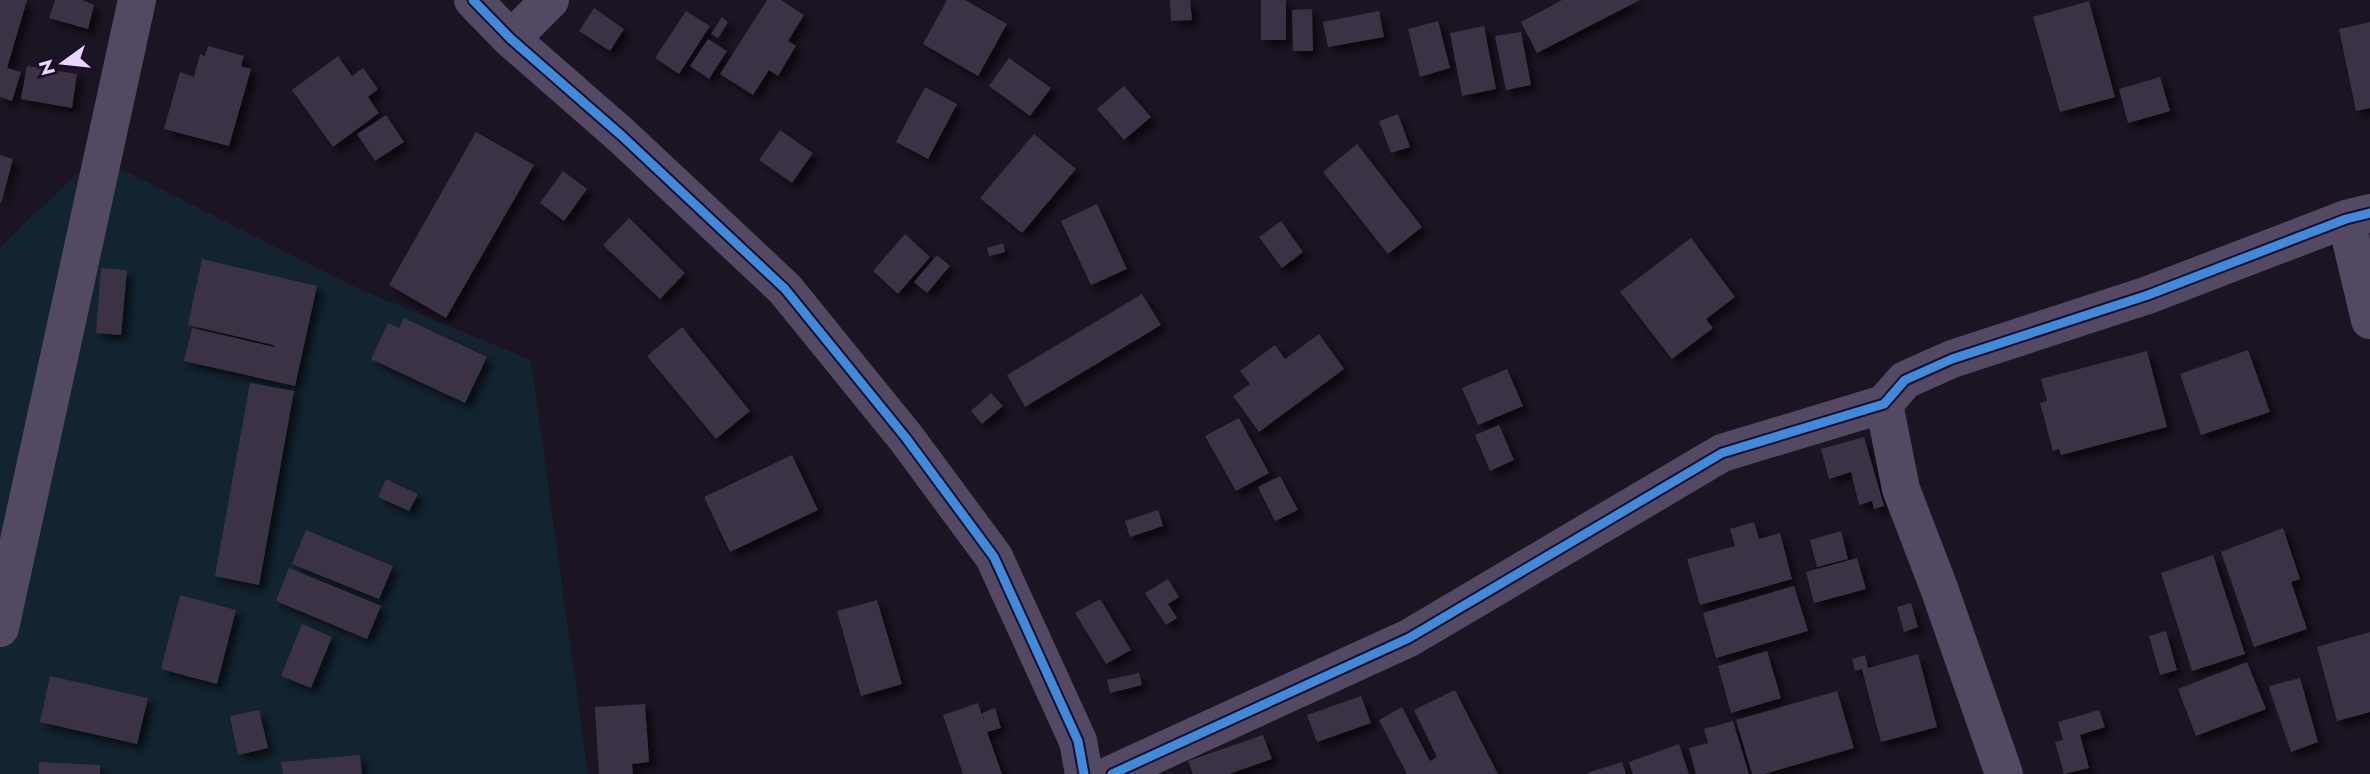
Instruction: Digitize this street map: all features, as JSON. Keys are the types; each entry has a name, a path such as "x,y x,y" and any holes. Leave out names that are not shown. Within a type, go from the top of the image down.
{"street":[{"path":"0,628 137,0"},
{"path":"473,0 511,39 622,136 785,289 906,438 994,557 1078,741 1084,774"},
{"path":"511,39 550,0"},
{"path":"1112,774 1409,638 1722,453 1884,404 1905,380 1952,359 2148,295 2358,216 2370,320"},
{"path":"1884,404 1901,489 2004,774"}],"shaded area":[{"path":"95,156 357,288 531,360 588,774 0,774 0,247"}],"building":[{"path":"0,0 27,0 7,68 21,72 12,101 0,97"},
{"path":"55,0 82,0 94,5 88,29 49,18"},
{"path":"767,0 781,0 804,15 788,41 796,46 778,76 769,70 753,95 720,74"},
{"path":"947,0 965,0 1007,24 978,76 923,44"},
{"path":"1170,0 1190,0 1192,20 1171,21"},
{"path":"1261,0 1286,0 1286,40 1261,40"},
{"path":"1562,0 1640,0 1537,53 1521,22"},
{"path":"2089,1 2115,97 2060,112 2033,17"},
{"path":"594,8 624,29 610,51 579,31"},
{"path":"1312,9 1313,51 1293,51 1292,10"},
{"path":"686,11 710,26 679,74 655,58"},
{"path":"1379,11 1384,37 1328,47 1323,22"},
{"path":"722,17 728,22 718,38 711,34"},
{"path":"1438,21 1450,68 1420,77 1408,29"},
{"path":"2370,22 2370,108 2356,111 2339,29"},
{"path":"1484,26 1496,89 1462,96 1450,33"},
{"path":"1521,32 1531,85 1506,90 1495,36"},
{"path":"708,39 727,51 709,79 690,66"},
{"path":"208,46 244,56 241,66 251,69 229,146 164,129 180,72 194,77 200,54 205,56"},
{"path":"338,56 352,76 363,68 378,89 368,97 379,113 333,147 292,90"},
{"path":"1009,58 1051,88 1030,116 989,86"},
{"path":"27,66 77,74 72,108 21,99"},
{"path":"2160,77 2170,111 2128,123 2119,89"},
{"path":"1124,86 1151,117 1124,140 1097,109"},
{"path":"925,87 957,104 928,159 896,142"},
{"path":"1398,114 1410,147 1391,153 1379,121"},
{"path":"386,115 404,142 375,161 357,134"},
{"path":"780,130 813,153 792,183 759,160"},
{"path":"476,132 534,165 446,318 389,285"},
{"path":"1034,134 1076,169 1022,233 980,198"},
{"path":"1357,144 1422,227 1388,254 1323,172"},
{"path":"0,155 13,159 1,203 0,202"},
{"path":"563,171 587,189 564,221 540,203"},
{"path":"1097,204 1127,269 1091,285 1061,221"},
{"path":"629,218 685,273 660,299 603,245"},
{"path":"1281,221 1303,252 1282,268 1259,237"},
{"path":"905,234 930,257 898,294 873,271"},
{"path":"1691,238 1735,297 1706,319 1713,328 1672,359 1620,292"},
{"path":"1003,243 1005,252 989,256 987,248"},
{"path":"937,255 950,266 927,293 914,282"},
{"path":"202,259 317,286 295,386 184,361 192,328 274,347 188,325"},
{"path":"101,268 127,270 121,335 96,333"},
{"path":"1142,294 1161,325 1025,407 1007,375"},
{"path":"404,318 487,357 465,403 371,359 388,323 399,328"},
{"path":"682,327 750,411 716,439 647,356"},
{"path":"1319,334 1344,369 1259,432 1233,396 1250,384 1240,371 1275,345 1285,359"},
{"path":"2248,350 2270,412 2201,435 2180,374"},
{"path":"2147,351 2167,427 2061,455 2059,449 2053,451 2040,403 2047,401 2041,379"},
{"path":"1507,369 1523,406 1478,425 1462,388"},
{"path":"250,383 294,391 259,585 215,576"},
{"path":"991,393 1003,406 982,424 971,411"},
{"path":"1239,418 1269,473 1236,491 1205,436"},
{"path":"1499,425 1514,460 1490,471 1475,435"},
{"path":"1864,437 1884,506 1874,509 1872,501 1859,505 1851,472 1829,479 1821,449"},
{"path":"792,455 818,510 730,552 704,497"},
{"path":"1280,476 1298,510 1275,521 1258,487"},
{"path":"386,479 418,494 409,511 378,497"},
{"path":"1158,510 1163,526 1130,537 1125,521"},
{"path":"1754,522 1759,539 1780,533 1792,579 1700,605 1687,559 1735,546 1730,529"},
{"path":"2283,528 2300,579 2291,582 2307,629 2254,647 2221,552"},
{"path":"306,530 393,566 379,599 292,564"},
{"path":"1841,531 1848,559 1817,567 1810,540"},
{"path":"2213,555 2245,654 2192,671 2161,573"},
{"path":"1857,558 1866,589 1814,603 1806,572"},
{"path":"289,568 381,606 367,639 276,601"},
{"path":"1168,579 1179,597 1168,604 1177,618 1166,625 1145,593"},
{"path":"1794,586 1808,631 1716,658 1703,613"},
{"path":"180,595 236,610 217,684 161,669"},
{"path":"1100,599 1131,650 1106,664 1075,613"},
{"path":"877,600 902,684 861,696 837,611"},
{"path":"1911,603 1918,627 1904,632 1897,607"},
{"path":"302,624 332,637 311,688 281,676"},
{"path":"2166,631 2177,670 2160,675 2149,636"},
{"path":"2370,632 2370,712 2337,721 2317,647"},
{"path":"1767,651 1781,698 1731,713 1718,666"},
{"path":"1918,654 1937,727 1881,742 1862,669 1855,671 1852,659 1865,655 1868,668"},
{"path":"2247,662 2266,709 2196,736 2178,689"},
{"path":"1139,673 1142,685 1110,693 1107,680"},
{"path":"50,676 148,698 137,744 40,722"},
{"path":"2300,678 2318,742 2291,752 2269,688"},
{"path":"1455,690 1498,774 1407,774 1379,720 1402,707 1430,761 1437,757 1414,710"},
{"path":"1837,691 1854,748 1764,774 1752,774 1736,720"},
{"path":"1361,696 1371,723 1317,742 1307,715"},
{"path":"978,703 985,724 982,713 995,708 1001,728 987,732 1002,774 963,774 943,715"},
{"path":"645,704 649,762 632,764 633,774 599,774 595,707"},
{"path":"259,710 268,748 238,755 230,716"},
{"path":"2099,710 2105,727 2080,735 2089,768 2064,774 2055,742 2063,740 2058,722"},
{"path":"1733,721 1749,774 1696,774 1689,748 1708,743 1704,729"},
{"path":"1263,735 1272,759 1229,774 1193,774 1188,761"},
{"path":"1679,744 1689,774 1633,774 1629,762"},
{"path":"360,755 362,774 283,774 281,762"},
{"path":"39,762 100,765 100,774 39,774"},
{"path":"1622,762 1626,774 1587,774 1587,773"}],"cycle path":[{"path":"473,0 511,39 622,136 785,289 906,438 994,557 1078,741 1084,774"},
{"path":"1112,774 1409,638 1722,453 1884,404 1905,380 1952,359 2148,295 2346,219 2370,213"}]}
